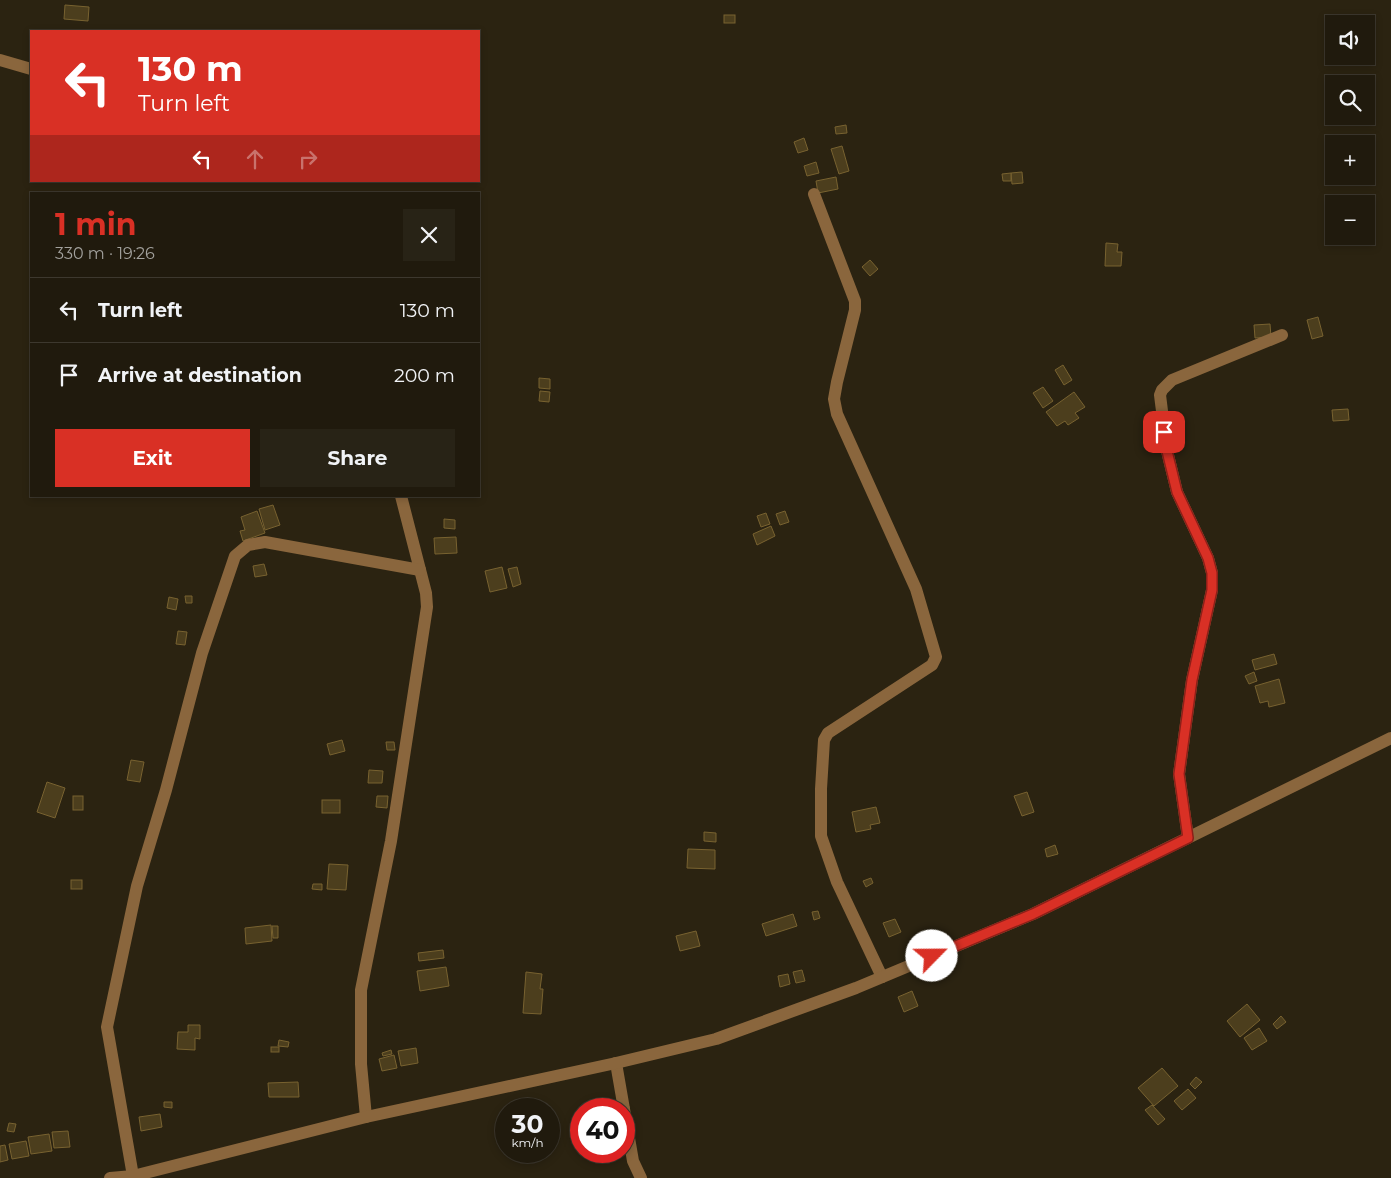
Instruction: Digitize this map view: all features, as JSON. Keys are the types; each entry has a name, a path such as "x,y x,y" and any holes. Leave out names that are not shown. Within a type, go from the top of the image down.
{"street":[{"path":"0,60 30,69"},
{"path":"814,194 855,301 855,310 836,382 834,399 837,414 916,589 936,657 932,665 828,733 824,740 820,789 821,836 837,882 882,977"},
{"path":"1188,838 1179,774 1192,680 1212,590 1212,573 1208,558 1177,492 1167,451 1160,395 1162,390 1172,380 1282,335"},
{"path":"366,1117 361,1064 361,990 391,841 427,607 426,593 401,497"},
{"path":"133,1176 107,1027 137,886 166,790 202,653 235,556 248,545 265,542 420,570"},
{"path":"110,1178 133,1176 366,1117 616,1063 716,1039 882,977 1033,914 1391,738"},
{"path":"616,1063 622,1098"},
{"path":"634,1163 641,1178"}],"building":[{"path":"65,5 89,7 88,21 64,19"},
{"path":"724,15 735,15 735,23 724,23"},
{"path":"846,125 847,133 836,134 835,127"},
{"path":"804,138 808,150 798,153 794,142"},
{"path":"842,146 849,171 839,174 831,149"},
{"path":"816,162 819,173 807,176 804,166"},
{"path":"1022,172 1023,183 1012,184 1011,173"},
{"path":"1011,173 1011,181 1003,181 1002,174"},
{"path":"836,177 838,189 818,193 816,181"},
{"path":"1106,243 1118,244 1117,252 1122,252 1121,266 1105,266"},
{"path":"870,260 878,269 870,276 862,267"},
{"path":"1318,317 1323,336 1312,339 1307,320"},
{"path":"1270,324 1271,337 1255,338 1254,325"},
{"path":"1063,365 1072,380 1064,385 1055,370"},
{"path":"539,378 550,379 550,389 539,388"},
{"path":"1043,387 1053,401 1043,408 1033,393"},
{"path":"540,391 550,392 549,402 539,401"},
{"path":"1074,392 1085,407 1075,413 1079,418 1068,425 1065,421 1057,426 1046,412"},
{"path":"1348,409 1349,420 1333,421 1332,410"},
{"path":"273,505 280,525 265,530 259,509"},
{"path":"257,511 265,533 243,541 240,531 245,530 241,517"},
{"path":"785,511 789,522 780,525 776,514"},
{"path":"766,513 770,524 761,527 757,516"},
{"path":"444,519 455,520 455,529 444,528"},
{"path":"771,526 775,536 757,545 753,534"},
{"path":"456,537 457,553 435,554 434,538"},
{"path":"264,564 267,575 255,577 253,566"},
{"path":"502,567 507,588 490,592 485,571"},
{"path":"517,567 521,584 513,587 508,569"},
{"path":"185,596 192,596 192,603 186,603"},
{"path":"169,597 178,599 176,610 167,608"},
{"path":"178,631 187,632 185,645 176,644"},
{"path":"1274,654 1277,664 1255,670 1252,660"},
{"path":"1254,672 1257,681 1249,684 1245,676"},
{"path":"1279,679 1285,703 1269,707 1268,701 1260,703 1255,686"},
{"path":"342,740 345,751 330,755 327,744"},
{"path":"386,742 394,742 395,750 387,750"},
{"path":"131,760 144,762 140,782 127,780"},
{"path":"369,770 383,771 382,783 368,783"},
{"path":"47,782 65,788 55,818 37,812"},
{"path":"1027,792 1034,812 1022,816 1014,796"},
{"path":"73,796 83,796 83,810 73,810"},
{"path":"377,796 388,796 387,808 376,807"},
{"path":"322,800 340,800 340,813 322,813"},
{"path":"876,807 880,823 870,825 871,829 856,832 852,812"},
{"path":"704,832 716,833 716,842 704,841"},
{"path":"1055,845 1058,854 1047,857 1045,849"},
{"path":"688,849 715,850 715,869 687,868"},
{"path":"329,864 348,865 346,890 327,889"},
{"path":"871,878 873,883 866,887 863,881"},
{"path":"71,880 82,880 82,889 71,889"},
{"path":"313,884 322,884 322,890 312,889"},
{"path":"818,911 820,918 814,920 812,912"},
{"path":"793,914 797,926 766,936 762,924"},
{"path":"895,919 901,932 889,937 883,923"},
{"path":"271,925 272,941 246,944 245,928"},
{"path":"272,926 278,926 278,938 273,938"},
{"path":"696,931 700,946 680,951 676,936"},
{"path":"443,950 444,958 419,961 418,953"},
{"path":"446,967 449,986 420,991 417,971"},
{"path":"802,970 805,981 796,983 793,972"},
{"path":"526,972 542,974 540,989 543,989 541,1014 523,1013"},
{"path":"788,974 790,984 780,987 778,976"},
{"path":"912,991 918,1006 904,1012 898,997"},
{"path":"1247,1004 1260,1020 1240,1037 1227,1021"},
{"path":"1281,1016 1286,1022 1277,1029 1273,1024"},
{"path":"188,1025 200,1025 200,1039 195,1038 195,1050 177,1049 178,1032 188,1032"},
{"path":"1259,1028 1267,1041 1252,1050 1244,1038"},
{"path":"279,1040 289,1042 288,1047 278,1046"},
{"path":"271,1047 279,1047 279,1052 271,1052"},
{"path":"416,1048 418,1063 401,1066 398,1051"},
{"path":"391,1050 392,1054 383,1056 382,1053"},
{"path":"394,1055 397,1068 382,1071 379,1059"},
{"path":"1162,1068 1178,1086 1154,1106 1138,1088"},
{"path":"1196,1077 1202,1082 1195,1089 1190,1084"},
{"path":"298,1082 299,1097 269,1097 268,1083"},
{"path":"1188,1089 1196,1098 1182,1110 1174,1101"},
{"path":"164,1102 172,1102 172,1108 164,1107"},
{"path":"1152,1105 1165,1119 1158,1125 1145,1110"},
{"path":"160,1114 162,1127 141,1131 139,1117"},
{"path":"9,1123 16,1124 14,1132 7,1131"},
{"path":"68,1131 70,1147 54,1148 52,1132"},
{"path":"49,1134 52,1151 31,1154 28,1137"},
{"path":"26,1141 29,1156 12,1159 9,1144"},
{"path":"5,1145 8,1160 0,1162 0,1146"}],"route":[{"path":"932,956 1033,914 1188,838 1179,774 1192,680 1212,590 1212,573 1208,558 1177,492 1164,432"}]}
